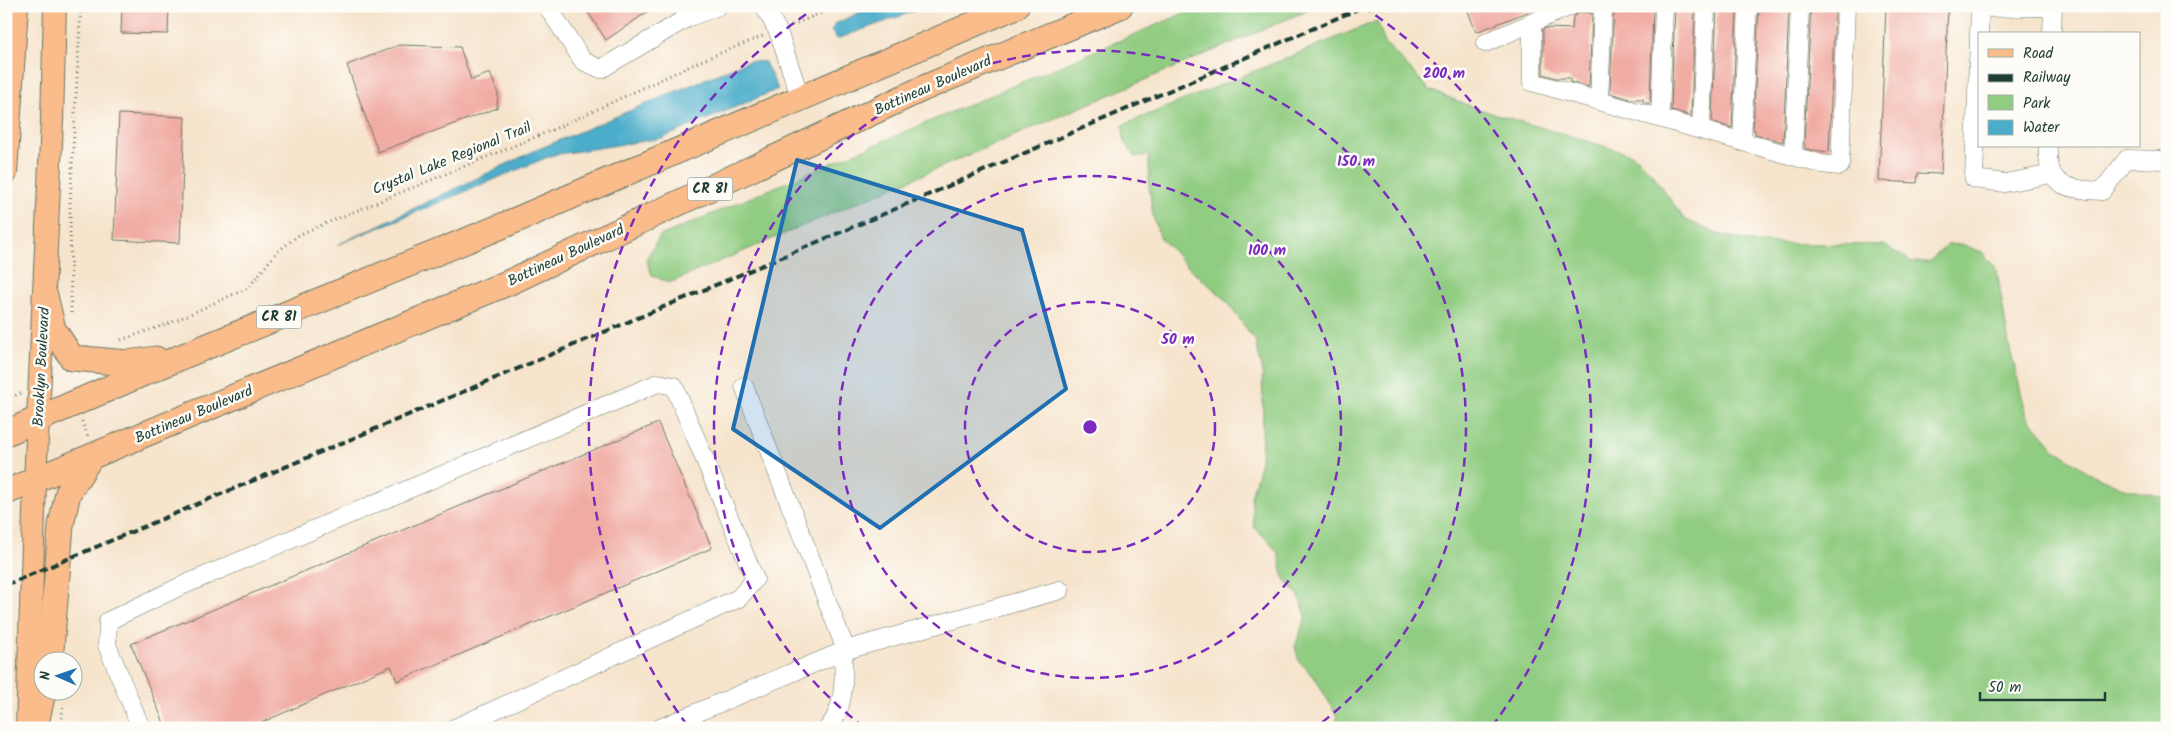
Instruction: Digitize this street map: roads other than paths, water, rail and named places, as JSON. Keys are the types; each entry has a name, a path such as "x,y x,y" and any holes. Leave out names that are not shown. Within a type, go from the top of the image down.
{"highway":[{"name":"CR 81","path":"6,433 181,357 502,226 1016,6"},
{"name":"Bottineau Boulevard","path":"6,492 35,482 510,282 924,88 1120,6"},
{"path":"45,296 53,329 72,358 127,363 181,357"},
{"path":"51,652 63,517 68,493 90,458"},
{"path":"35,728 49,702"}],"main road":[{"path":"6,173 17,6"},
{"name":"Brooklyn Boulevard","path":"27,728 35,482 45,296 56,6"}],"lane":[{"path":"547,6 583,61 601,68 684,12 718,6"},
{"path":"764,6 778,31 800,97"},
{"path":"1485,44 1571,6"},
{"path":"1599,101 1603,6"},
{"path":"1660,118 1664,6"},
{"path":"1701,130 1706,6"},
{"path":"1742,142 1748,6"},
{"path":"1793,156 1800,6"},
{"path":"1532,23 1532,82 1821,164 1840,166 1846,6"},
{"path":"1979,32 1980,8 2053,7 2052,32"},
{"path":"1978,65 1974,179 2005,182 2052,174"},
{"path":"2048,148 2047,164 2054,179 2069,187 2102,191 2127,159 2167,160"},
{"path":"141,728 107,645 108,621 179,587 658,383 674,386 755,579 739,598 455,728"},
{"path":"744,386 845,651 844,689 834,722 828,728"},
{"path":"660,728 845,651 1060,590"}],"water":[{"path":"873,6 928,6 837,39 831,31 835,24"},
{"path":"748,61 765,62 778,89 663,138 553,155 337,245 536,150"}],"railway":[{"path":"6,585 893,210 1365,6"}]}
